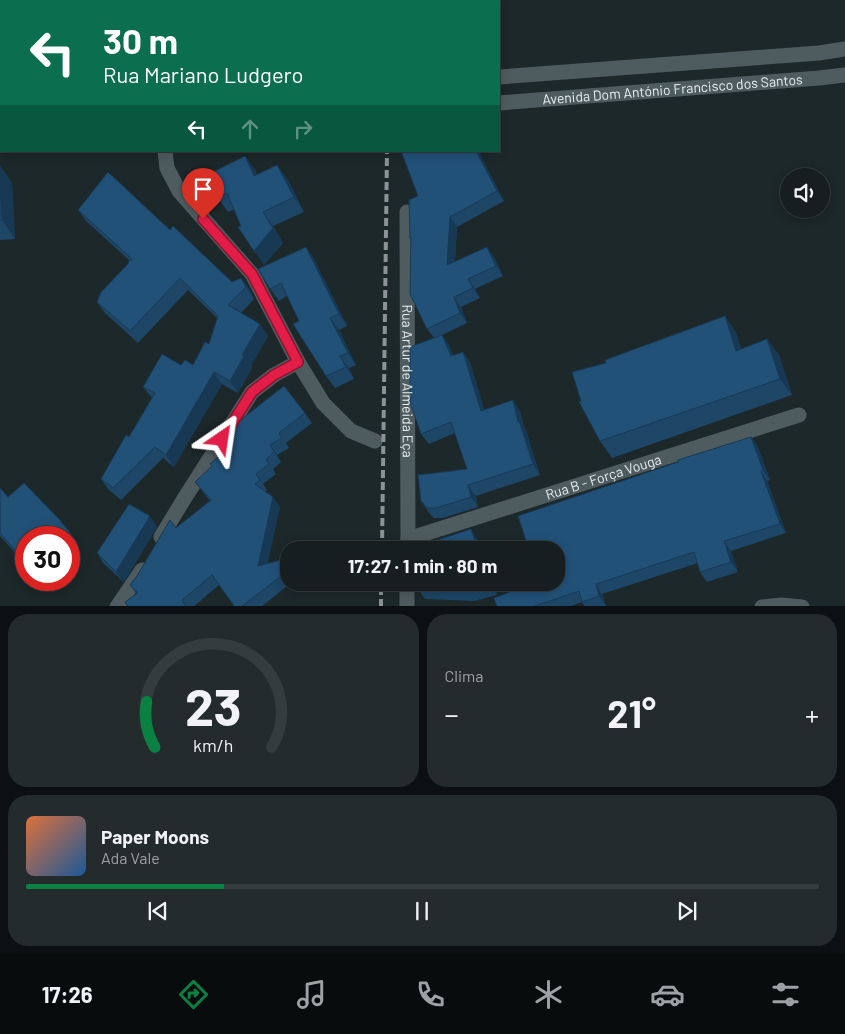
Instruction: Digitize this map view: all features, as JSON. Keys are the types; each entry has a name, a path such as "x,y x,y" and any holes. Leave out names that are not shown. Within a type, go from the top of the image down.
{"street":[{"name":"Avenida Dom António Francisco dos Santos","path":"500,77 819,53 845,49"},
{"name":"Avenida Dom António Francisco dos Santos","path":"500,103 845,75"},
{"path":"165,152 167,168 179,191 252,274 298,362 323,403 351,431 375,441"},
{"name":"Rua Artur de Almeida Eça","path":"407,212 408,541"},
{"path":"117,606 136,580 184,499 252,392 274,375 298,362"},
{"name":"Rua B - Força Vouga","path":"420,541 799,415"},
{"path":"407,591 407,606"},
{"path":"762,606 802,606"}],"building":[{"path":"401,152 477,152 497,191 450,217 447,265 487,247 496,266 468,279 473,288 454,297 460,313 427,329 410,294 411,237 409,200 418,196"},
{"path":"245,156 254,176 277,165 294,197 263,212 273,228 254,251 238,227 241,226 227,193 218,198 207,175"},
{"path":"108,172 170,230 173,226 232,282 241,278 246,287 228,305 260,324 230,381 214,372 166,455 155,447 113,488 101,479 126,435 129,437 155,393 143,387 162,354 181,365 185,360 193,365 205,342 209,344 218,316 180,278 130,331 97,302 101,292 132,259 78,210"},
{"path":"0,186 2,220 0,220"},
{"path":"306,247 339,314 330,318 348,353 340,356 346,367 326,376 293,324 299,321 281,283 270,289 258,269"},
{"path":"725,316 736,351 767,339 780,379 600,441 579,402 581,401 572,372 606,363 605,360"},
{"path":"442,335 451,356 463,352 481,411 513,400 518,422 533,464 468,485 471,497 436,508 427,508 421,501 418,475 467,469 451,422 421,434 410,402 412,397 410,392 410,347"},
{"path":"284,386 305,413 279,433 282,438 270,445 274,452 266,459 269,464 256,474 260,480 255,484 273,497 258,566 280,560 280,577 242,606 234,606 212,575 182,600 185,606 127,606 125,602 138,593 130,585 170,520 176,528 211,500 195,482 212,466 210,464 232,445 225,437 235,429 233,427"},
{"path":"751,437 780,524 724,541 731,562 700,572 694,552 596,584 599,596 582,602 579,591 535,606 497,606 494,598 512,591 565,591 565,541 526,541 518,516 678,462 678,460"},
{"path":"24,483 65,526 15,526 15,550 0,533 0,488 8,497"},
{"path":"129,504 150,516 116,572 97,553"},
{"path":"471,529 475,541 434,541"}],"railway":[{"path":"382,541 387,152"},
{"path":"381,591 381,606"}],"route":[{"path":"203,219 252,274 298,362 274,375 252,392 222,439"}]}
